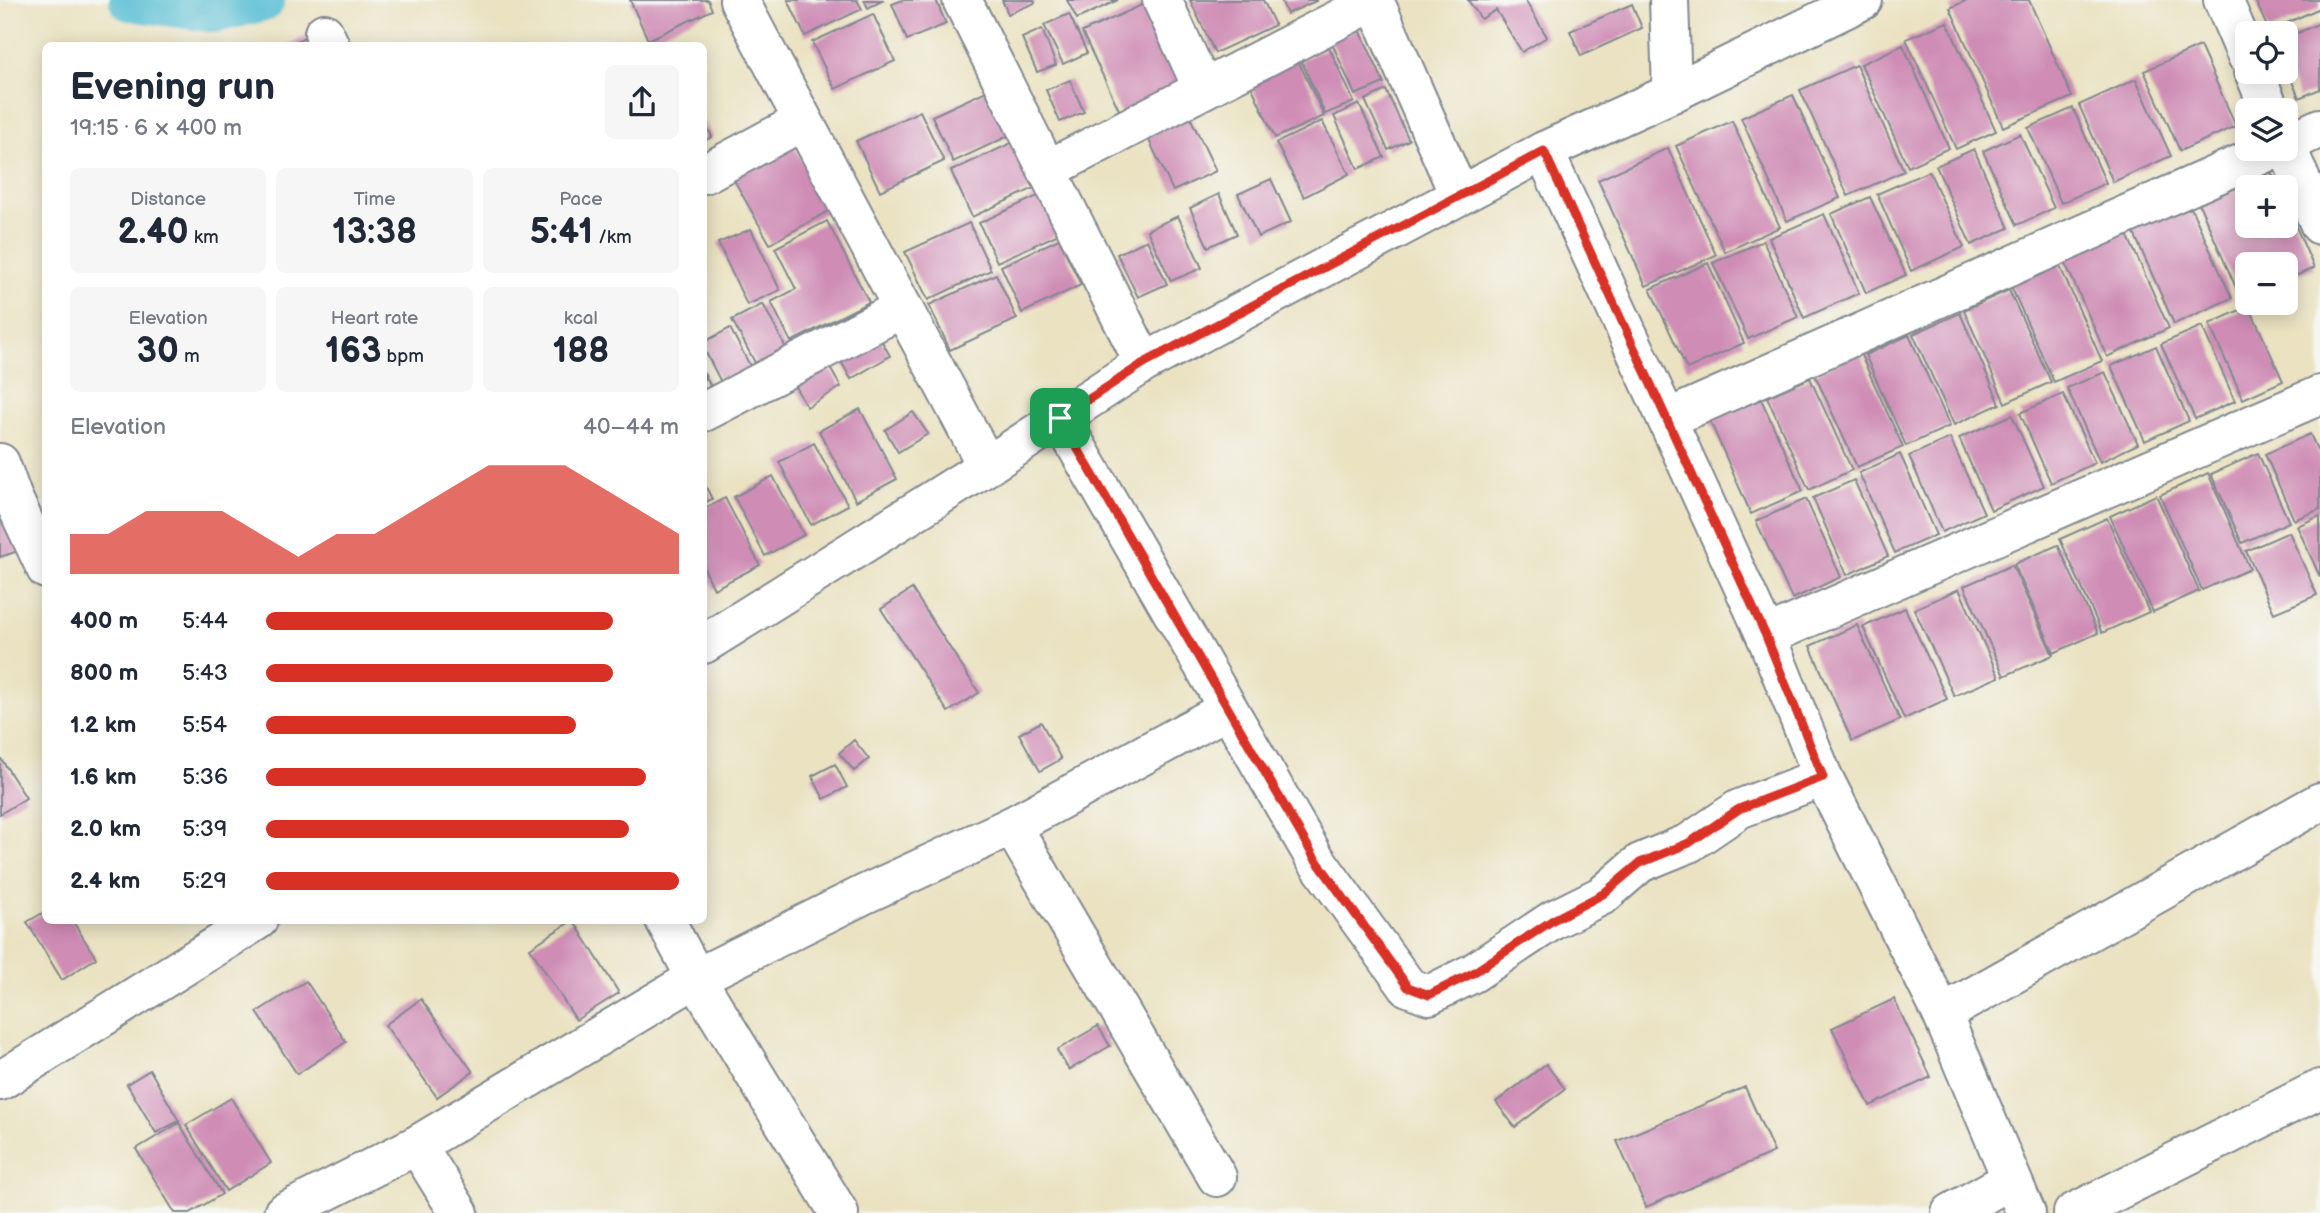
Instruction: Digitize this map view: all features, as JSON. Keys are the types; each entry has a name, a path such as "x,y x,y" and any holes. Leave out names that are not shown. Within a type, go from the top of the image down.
{"street":[{"path":"739,0 987,466"},
{"path":"962,0 1144,363"},
{"path":"1162,0 1203,89"},
{"path":"1047,170 1374,0 1459,195"},
{"path":"1669,0 1672,93"},
{"path":"707,642 987,466 1144,363 1544,151 1672,93 1863,0"},
{"path":"2222,0 2235,29"},
{"path":"707,172 803,121"},
{"path":"2298,138 2320,128"},
{"path":"1544,151 1766,636 1823,777 1942,1014 2018,1197 1951,1213"},
{"path":"1667,419 2247,161"},
{"path":"2293,161 2320,225"},
{"path":"707,410 903,308"},
{"path":"1766,636 2320,395"},
{"path":"1060,418 1314,857 1408,987 1429,995 1473,973 1553,920 1603,894 1640,863 1689,843 1739,809 1823,777"},
{"path":"0,463 42,560"},
{"path":"283,1213 417,1145 696,978 865,894 1012,826 1228,709"},
{"path":"1942,1014 2320,802"},
{"path":"1012,826 1217,1177"},
{"path":"0,1081 251,924"},
{"path":"667,924 696,978 839,1213"},
{"path":"2073,1213 2320,1089"},
{"path":"417,1145 459,1213"}],"building":[{"path":"630,0 708,0 712,10 648,40"},
{"path":"788,0 857,0 862,9 805,36"},
{"path":"864,0 884,0 868,8"},
{"path":"903,0 936,0 946,24 907,40 892,4"},
{"path":"1002,0 1034,0 1035,3 1008,14"},
{"path":"1067,0 1118,0 1077,19"},
{"path":"1190,0 1263,0 1275,25 1215,53"},
{"path":"1281,0 1318,0 1287,14"},
{"path":"1468,0 1525,0 1547,37 1522,52 1496,10 1481,19"},
{"path":"1967,0 2029,0 2072,97 2003,127 1950,8"},
{"path":"2255,0 2320,0 2320,8 2291,21 2264,21"},
{"path":"1144,4 1182,85 1121,114 1082,32"},
{"path":"1632,4 1642,28 1581,56 1570,31"},
{"path":"873,14 895,61 835,89 812,42"},
{"path":"1069,14 1087,53 1063,64 1044,25"},
{"path":"1947,22 1996,131 1956,149 1906,39"},
{"path":"2320,23 2320,89 2299,98 2293,84 2298,84 2298,33"},
{"path":"1359,28 1384,83 1355,95 1331,41"},
{"path":"1042,29 1056,65 1037,72 1022,38"},
{"path":"311,34 314,42 294,42"},
{"path":"1903,45 1949,148 1908,167 1861,64"},
{"path":"2200,46 2235,126 2180,151 2144,71"},
{"path":"1329,47 1354,102 1325,114 1301,60"},
{"path":"1296,56 1324,116 1275,138 1248,79"},
{"path":"1856,65 1904,171 1848,196 1800,90"},
{"path":"2136,79 2171,156 2113,182 2079,105"},
{"path":"1070,80 1084,112 1060,122 1046,90"},
{"path":"995,87 1017,132 953,162 932,116"},
{"path":"1386,90 1409,140 1388,150 1365,100"},
{"path":"1793,95 1840,198 1787,221 1741,118"},
{"path":"1359,104 1384,157 1358,169 1334,116"},
{"path":"2073,108 2106,183 2061,203 2028,128"},
{"path":"920,111 944,161 880,191 856,141"},
{"path":"1190,117 1216,171 1173,191 1147,136"},
{"path":"1322,121 1349,174 1304,197 1276,143"},
{"path":"1732,121 1780,227 1725,252 1676,146"},
{"path":"707,127 712,137 707,140"},
{"path":"2020,134 2054,208 2017,225 1983,151"},
{"path":"1022,138 1043,184 972,217 951,171"},
{"path":"790,139 830,210 770,244 730,173"},
{"path":"1668,148 1716,255 1646,286 1598,180"},
{"path":"1974,149 2009,228 1971,245 1936,166"},
{"path":"1929,171 1964,247 1911,271 1877,194"},
{"path":"1271,179 1291,222 1258,237 1238,194"},
{"path":"2235,188 2235,238 2298,238 2298,231 2314,268 2298,275 2298,252 2235,252 2235,285 2199,204"},
{"path":"1042,194 1061,233 997,262 979,223"},
{"path":"1219,194 1237,234 1208,247 1190,208"},
{"path":"1870,197 1906,275 1866,293 1831,214"},
{"path":"2186,197 2232,298 2174,324 2129,222"},
{"path":"1824,214 1859,293 1804,318 1769,238"},
{"path":"1178,216 1202,268 1171,281 1147,230"},
{"path":"827,221 869,302 791,342 771,302 796,289 775,248"},
{"path":"969,223 991,270 928,300 905,252"},
{"path":"751,229 780,290 747,305 718,243"},
{"path":"2125,230 2169,328 2107,357 2063,258"},
{"path":"1059,239 1081,285 1022,313 1001,266"},
{"path":"1147,240 1167,284 1138,297 1117,254"},
{"path":"1763,241 1798,317 1748,339 1713,263"},
{"path":"2058,262 2102,361 2054,382 2010,284"},
{"path":"1708,263 1744,343 1687,369 1650,289"},
{"path":"996,274 1017,319 950,350 929,305"},
{"path":"2009,290 2051,382 2005,403 1964,310"},
{"path":"763,304 789,354 759,370 732,320"},
{"path":"2235,312 2235,315 2253,315 2283,381 2243,399 2209,324"},
{"path":"1960,313 2000,404 1954,425 1913,334"},
{"path":"2202,326 2235,401 2195,419 2161,344"},
{"path":"730,328 754,373 724,388 707,355 707,340"},
{"path":"876,331 890,356 851,379 837,354"},
{"path":"1909,335 1950,426 1906,446 1865,355"},
{"path":"2156,346 2189,421 2145,441 2111,366"},
{"path":"1860,353 1903,447 1857,467 1814,373"},
{"path":"823,356 841,387 807,407 788,375"},
{"path":"2105,372 2138,444 2100,462 2067,388"},
{"path":"1810,378 1852,470 1809,490 1767,397"},
{"path":"707,379 715,396 707,400"},
{"path":"2063,394 2095,463 2051,483 2020,413"},
{"path":"1761,399 1803,491 1751,514 1710,421"},
{"path":"860,409 897,479 856,501 819,431"},
{"path":"913,412 928,434 898,452 885,430"},
{"path":"2012,415 2044,486 1991,510 1959,438"},
{"path":"2310,434 2320,456 2320,509 2294,520 2265,454"},
{"path":"1950,438 1984,513 1942,532 1909,456"},
{"path":"814,443 848,505 811,525 779,462"},
{"path":"2258,453 2289,522 2242,543 2211,474"},
{"path":"1900,454 1936,535 1895,553 1859,473"},
{"path":"2208,473 2250,569 2202,590 2160,495"},
{"path":"773,476 804,535 765,556 734,497"},
{"path":"1854,480 1888,556 1847,575 1813,498"},
{"path":"707,489 712,499 707,502"},
{"path":"0,490 21,550 0,557"},
{"path":"2156,495 2199,591 2153,612 2110,516"},
{"path":"725,498 760,565 714,589 707,574 707,507"},
{"path":"1806,499 1841,577 1792,599 1756,521"},
{"path":"2320,516 2320,577 2297,526"},
{"path":"2107,518 2149,612 2102,633 2060,539"},
{"path":"2289,532 2317,595 2274,613 2246,551"},
{"path":"2058,545 2098,633 2054,653 2014,564"},
{"path":"2012,565 2053,655 2004,676 1964,586"},
{"path":"912,589 979,693 948,712 881,609"},
{"path":"1959,589 1999,677 1954,696 1914,609"},
{"path":"1905,608 1947,699 1904,719 1863,627"},
{"path":"1857,625 1900,720 1852,741 1810,646"},
{"path":"1041,722 1061,759 1040,771 1019,734"},
{"path":"854,740 869,759 854,771 839,753"},
{"path":"0,757 26,798 0,814"},
{"path":"835,764 847,787 824,799 812,776"},
{"path":"42,913 42,924 75,924 96,958 62,980 27,922"},
{"path":"567,924 576,924 619,993 576,1020 530,948"},
{"path":"306,981 346,1042 297,1074 257,1012"},
{"path":"421,999 473,1072 437,1097 385,1025"},
{"path":"1894,999 1931,1077 1870,1106 1832,1028"},
{"path":"1098,1026 1110,1046 1069,1070 1057,1050"},
{"path":"1546,1064 1565,1089 1515,1127 1496,1102"},
{"path":"150,1070 179,1121 156,1133 127,1084"},
{"path":"1745,1087 1774,1152 1646,1207 1617,1141"},
{"path":"231,1098 271,1163 226,1191 186,1125"},
{"path":"179,1123 222,1194 190,1213 175,1213 136,1149"}],"waterway":[{"path":"130,0 215,12 264,0"}],"route":[{"path":"1544,151 1766,636 1823,777 1739,809 1689,843 1640,863 1603,894 1553,920 1447,987 1429,995 1408,987 1314,857 1060,418 1144,363 1544,151"}]}
